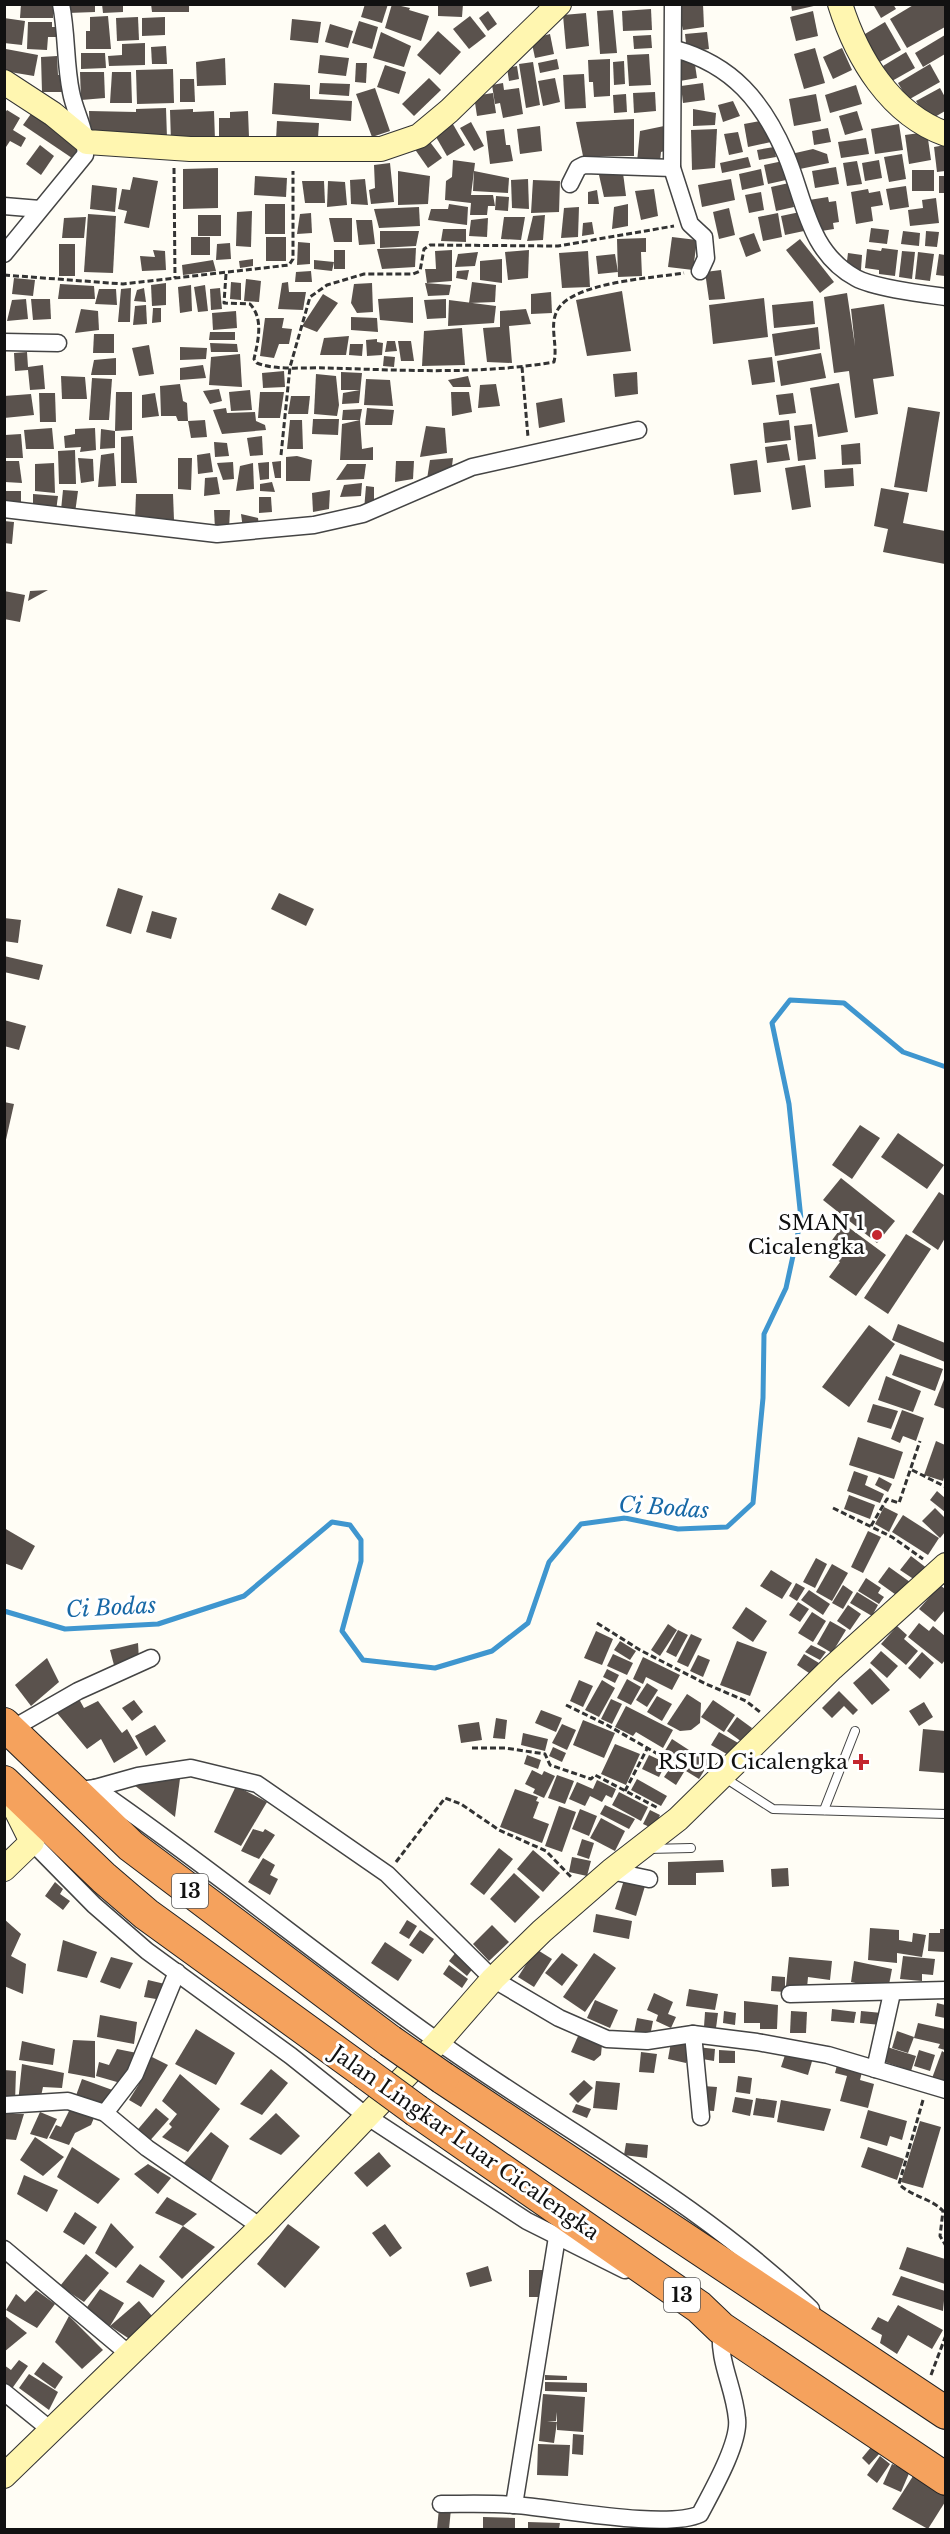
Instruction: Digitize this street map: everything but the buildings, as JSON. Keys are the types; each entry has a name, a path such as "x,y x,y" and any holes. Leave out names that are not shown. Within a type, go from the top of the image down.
{"highway":[{"name":"Jalan Lingkar Luar Cicalengka","path":"8,1727 85,1790 131,1846 390,2041 935,2407"},
{"name":"Jalan Lingkar Luar Cicalengka","path":"4,1782 104,1878 146,1914 417,2111 699,2307 722,2328 945,2479"}],"street":[{"path":"4,254 85,155 87,142 71,93 67,34 61,4"},
{"path":"4,82 52,114 87,142 174,154 293,149 381,149 419,136 449,111 559,4"},
{"path":"673,4 675,50 672,168 690,224 704,237 706,258 700,271"},
{"path":"840,4 861,56 882,87 905,112 927,128 945,134"},
{"path":"675,50 698,56 744,87 759,103 786,156 812,231 833,262 858,279 945,297"},
{"path":"570,184 578,168 584,165 672,168"},
{"path":"4,206 40,208"},
{"path":"4,342 58,343"},
{"path":"4,509 183,532 217,534 314,525 363,514 472,467 638,430"},
{"path":"4,2476 261,2227 365,2115 438,2042 493,1979 584,1894 678,1820 774,1725 942,1567"},
{"path":"8,1727 78,1691 152,1658"},
{"path":"85,1790 138,1776 191,1768 258,1784 387,1874 493,1979 560,2018 607,2039 647,2041 693,2034 828,2055 945,2090"},
{"path":"4,1787 32,1842 94,1905 177,1972 291,2055 365,2115 556,2237 699,2307"},
{"path":"85,1790 183,1848 438,2042 674,2197 782,2281 868,2364"},
{"path":"4,1869 32,1842"},
{"path":"611,1871 650,1879"},
{"path":"105,2113 135,2074 177,1972"},
{"path":"790,1994 945,1990"},
{"path":"875,2068 892,1993"},
{"path":"693,2034 701,2117"},
{"path":"4,2105 68,2102 105,2113 147,2148 261,2227"},
{"path":"514,2505 556,2237"},
{"path":"4,2249 129,2354"},
{"path":"441,2504 514,2505 637,2519 690,2519 700,2514 735,2436 738,2422 723,2366 720,2346 722,2328"},
{"path":"4,2392 52,2431"}],"lane":[{"path":"824,1810 855,1731"},
{"path":"722,1776 773,1809 945,1814"},
{"path":"642,1849 691,1848"}],"path":[{"path":"4,274 123,284 226,274 291,264 293,149"},
{"path":"174,154 175,279"},
{"path":"281,455 290,367 310,297 327,285 364,274 413,274 420,271 424,249 427,245 558,246 690,224"},
{"path":"226,274 224,303 250,304 253,308 259,332 255,362 263,366 417,370 522,367 554,362 553,323 557,309 571,296 622,282 700,271"},
{"path":"522,367 529,453"},
{"path":"871,1526 887,1500 899,1503 920,1441"},
{"path":"912,1470 945,1487"},
{"path":"833,1508 892,1537 942,1567"},
{"path":"597,1623 640,1650 706,1684 746,1701 774,1725"},
{"path":"566,1706 648,1747 670,1761"},
{"path":"625,1791 648,1747"},
{"path":"472,1748 505,1748 545,1754 550,1765 591,1779 595,1775 678,1820"},
{"path":"387,1874 445,1798 461,1804 499,1830 546,1851 584,1894"},
{"path":"928,2084 899,2184 905,2190 937,2205 943,2211 940,2236 945,2246"},
{"path":"935,2407 945,2335"}],"waterway":[{"name":"Ci Bodas","path":"4,1611 65,1629 158,1624 244,1596 332,1522 350,1525 361,1540 361,1561 342,1631 363,1660 435,1668 492,1651 528,1623 549,1562 581,1524 625,1518 678,1529 727,1527 753,1503 763,1398 764,1334 786,1288 801,1219 789,1104 772,1023 790,1000 844,1003 903,1052 946,1067"}],"place":[{"name":"SMAN 1 Cicalengka","path":"877,1235"},
{"name":"RSUD Cicalengka","path":"861,1762"}]}
